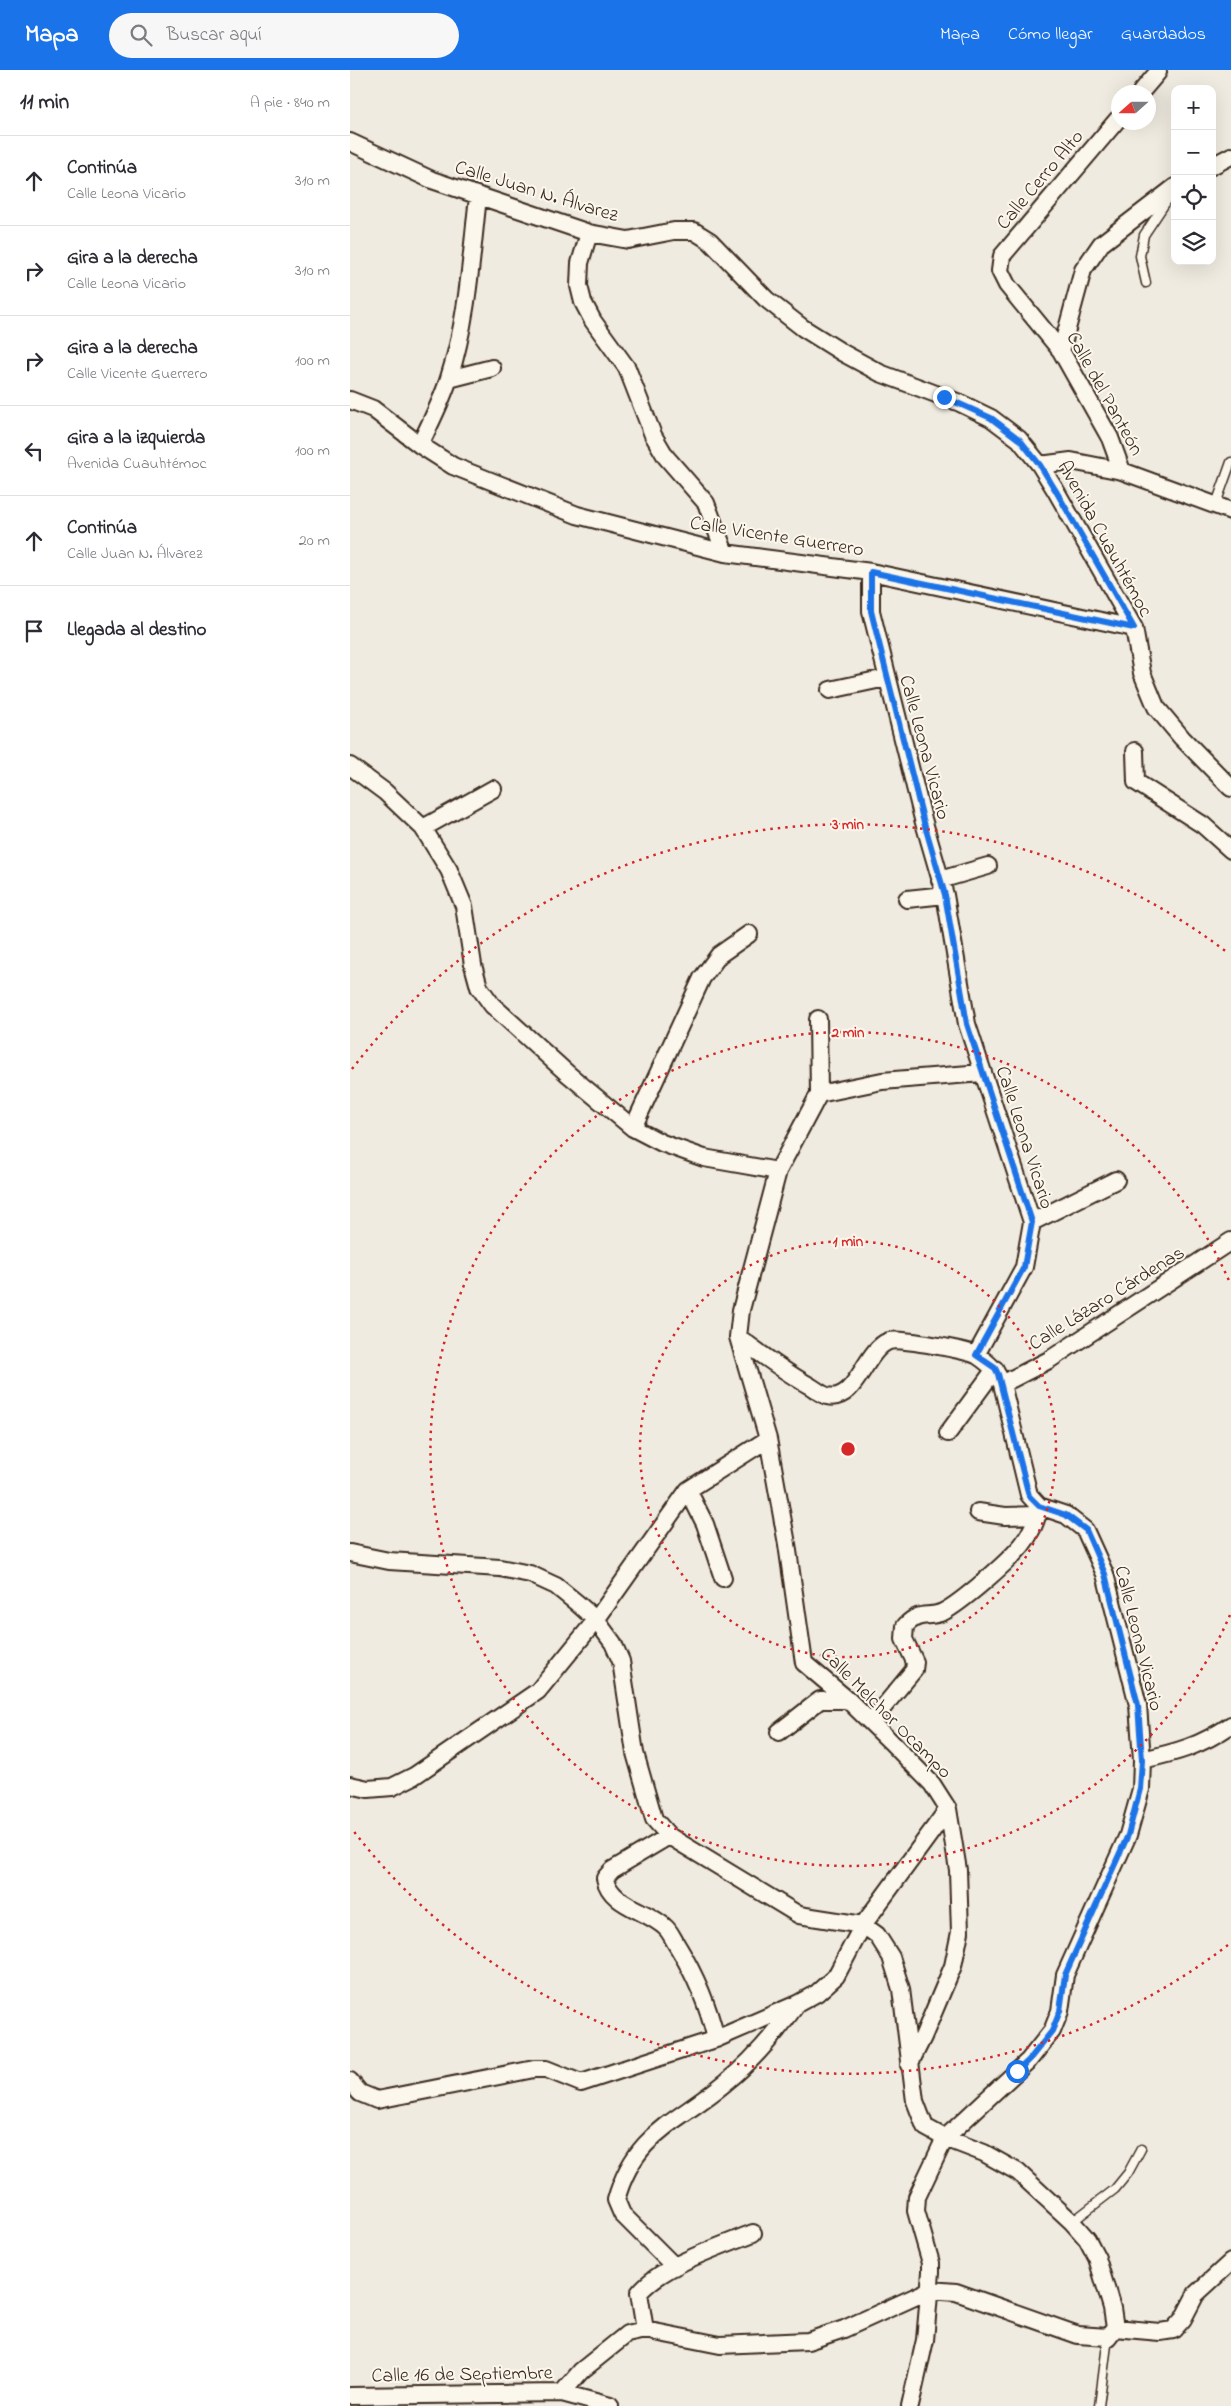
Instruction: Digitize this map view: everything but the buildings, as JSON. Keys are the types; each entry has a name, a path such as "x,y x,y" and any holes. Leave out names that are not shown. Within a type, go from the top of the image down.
{"street":[{"path":"1147,85 1159,71"},
{"name":"Calle Cerro Alto","path":"1000,271 1002,256 1111,127"},
{"name":"Calle Juan N. Álvarez","path":"351,148 478,197 589,233 628,240 674,231 694,231 710,241 766,299 803,328 880,373 960,403 991,418"},
{"path":"1216,164 1231,156"},
{"path":"1061,351 1083,270 1101,244 1171,191"},
{"path":"420,445 449,379 466,305 478,197"},
{"path":"589,233 580,263 579,286 583,302 593,321 627,368 653,435 666,457 706,503 725,553"},
{"name":"Calle del Panteón","path":"1000,271 1017,298 1061,351 1110,438 1122,470 1231,511"},
{"path":"449,379 492,368"},
{"name":"Calle Vicente Guerrero","path":"350,400 373,409 420,445 453,466 577,515 725,553 871,572 1134,628"},
{"name":"Avenida Cuauhtémoc","path":"991,418 1020,440 1040,465 1134,628 1142,672 1156,707 1182,738 1231,788"},
{"path":"1040,465 1071,461 1122,470"},
{"name":"Calle Leona Vicario","path":"871,572 871,611 886,678 943,887 967,1024 1032,1222 1024,1267 976,1355"},
{"path":"830,690 886,678"},
{"path":"1135,751 1136,782 1203,825 1231,850"},
{"path":"350,766 385,792 423,828 449,870 464,906 473,965 479,986 492,1005 568,1074 633,1128 662,1143 704,1158 778,1171"},
{"path":"423,828 493,790"},
{"path":"907,900 943,887 988,866"},
{"path":"633,1128 702,978 719,955 749,934"},
{"path":"818,1019 819,1094 882,1081 982,1073"},
{"name":"Calle Melchor Ocampo","path":"819,1094 778,1171 741,1310 738,1337 768,1439 787,1544 804,1663 848,1700 932,1784 948,1809 958,1870 960,1932 953,1966 909,2065"},
{"path":"1032,1222 1116,1180"},
{"name":"Calle Lázaro Cárdenas","path":"1002,1384 1049,1360 1231,1241"},
{"path":"738,1337 781,1369 827,1396 842,1395 853,1385 873,1352 889,1341 908,1340 976,1355 995,1368 1002,1384 1029,1496 1038,1510"},
{"path":"948,1433 995,1368"},
{"path":"350,1785 368,1789 392,1787 414,1776 538,1691 596,1620 688,1490 768,1439"},
{"path":"688,1490 705,1524 723,1578"},
{"path":"978,1512 1005,1516 1038,1510"},
{"path":"870,1722 914,1670 915,1662 904,1639 905,1626 914,1617 941,1613 972,1590 1022,1544 1038,1510"},
{"name":"Calle Leona Vicario","path":"945,2138 1029,2060 1052,2031 1060,2011 1065,1975 1128,1835 1140,1789 1142,1760 1138,1705 1105,1574 1086,1530 1066,1515 1038,1510"},
{"path":"350,1553 389,1561 500,1568 530,1574 556,1586 596,1620 614,1642 621,1661 635,1753 654,1819 668,1836 799,1915 864,1925 877,1935 891,1958 898,1981 915,2101 925,2127 945,2138 984,2153 1018,2172 1072,2222 1087,2239 1097,2258 1112,2308 1112,2332"},
{"path":"779,1732 820,1700 848,1700"},
{"path":"1142,1760 1187,1750 1212,1738 1231,1725"},
{"path":"350,2081 360,2093 377,2100 534,2069 546,2069 581,2083 716,2039 797,2004 817,1993 836,1976 864,1925 948,1809"},
{"path":"668,1836 612,1870 605,1878 606,1887 617,1898 666,1928 687,1963 708,2005 716,2039"},
{"path":"675,2267 622,2214 616,2200 620,2184 632,2161 649,2140 665,2124 725,2083 776,2033 797,2004"},
{"path":"913,2405 921,2364 932,2263 916,2211 917,2197 945,2138"},
{"path":"752,2233 675,2267 647,2283 639,2293 645,2330 720,2345 808,2342 844,2329 930,2290 956,2292 1078,2335 1112,2332 1160,2332 1173,2330 1183,2319 1196,2294 1231,2262"},
{"name":"Calle 16 de Septiembre","path":"354,2399 562,2393 581,2371 627,2334 645,2330"},
{"path":"562,2393 610,2406"}],"lane":[{"path":"1146,283 1140,256 1144,236 1171,194"},
{"path":"1216,504 1231,462"},
{"path":"1072,2222 1115,2189 1128,2174 1142,2149"},
{"path":"1099,2406 1112,2332"}],"route":[{"path":"944,397 991,418 1020,440 1040,465 1056,491 1134,628 871,572 871,611 886,678 945,895 967,1024 1032,1222 1024,1267 976,1355 995,1368 1002,1384 1029,1496 1039,1506 1066,1515 1086,1530 1105,1574 1138,1705 1142,1760 1140,1789 1128,1835 1065,1975 1060,2011 1052,2031 1029,2060 1017,2071"}]}
